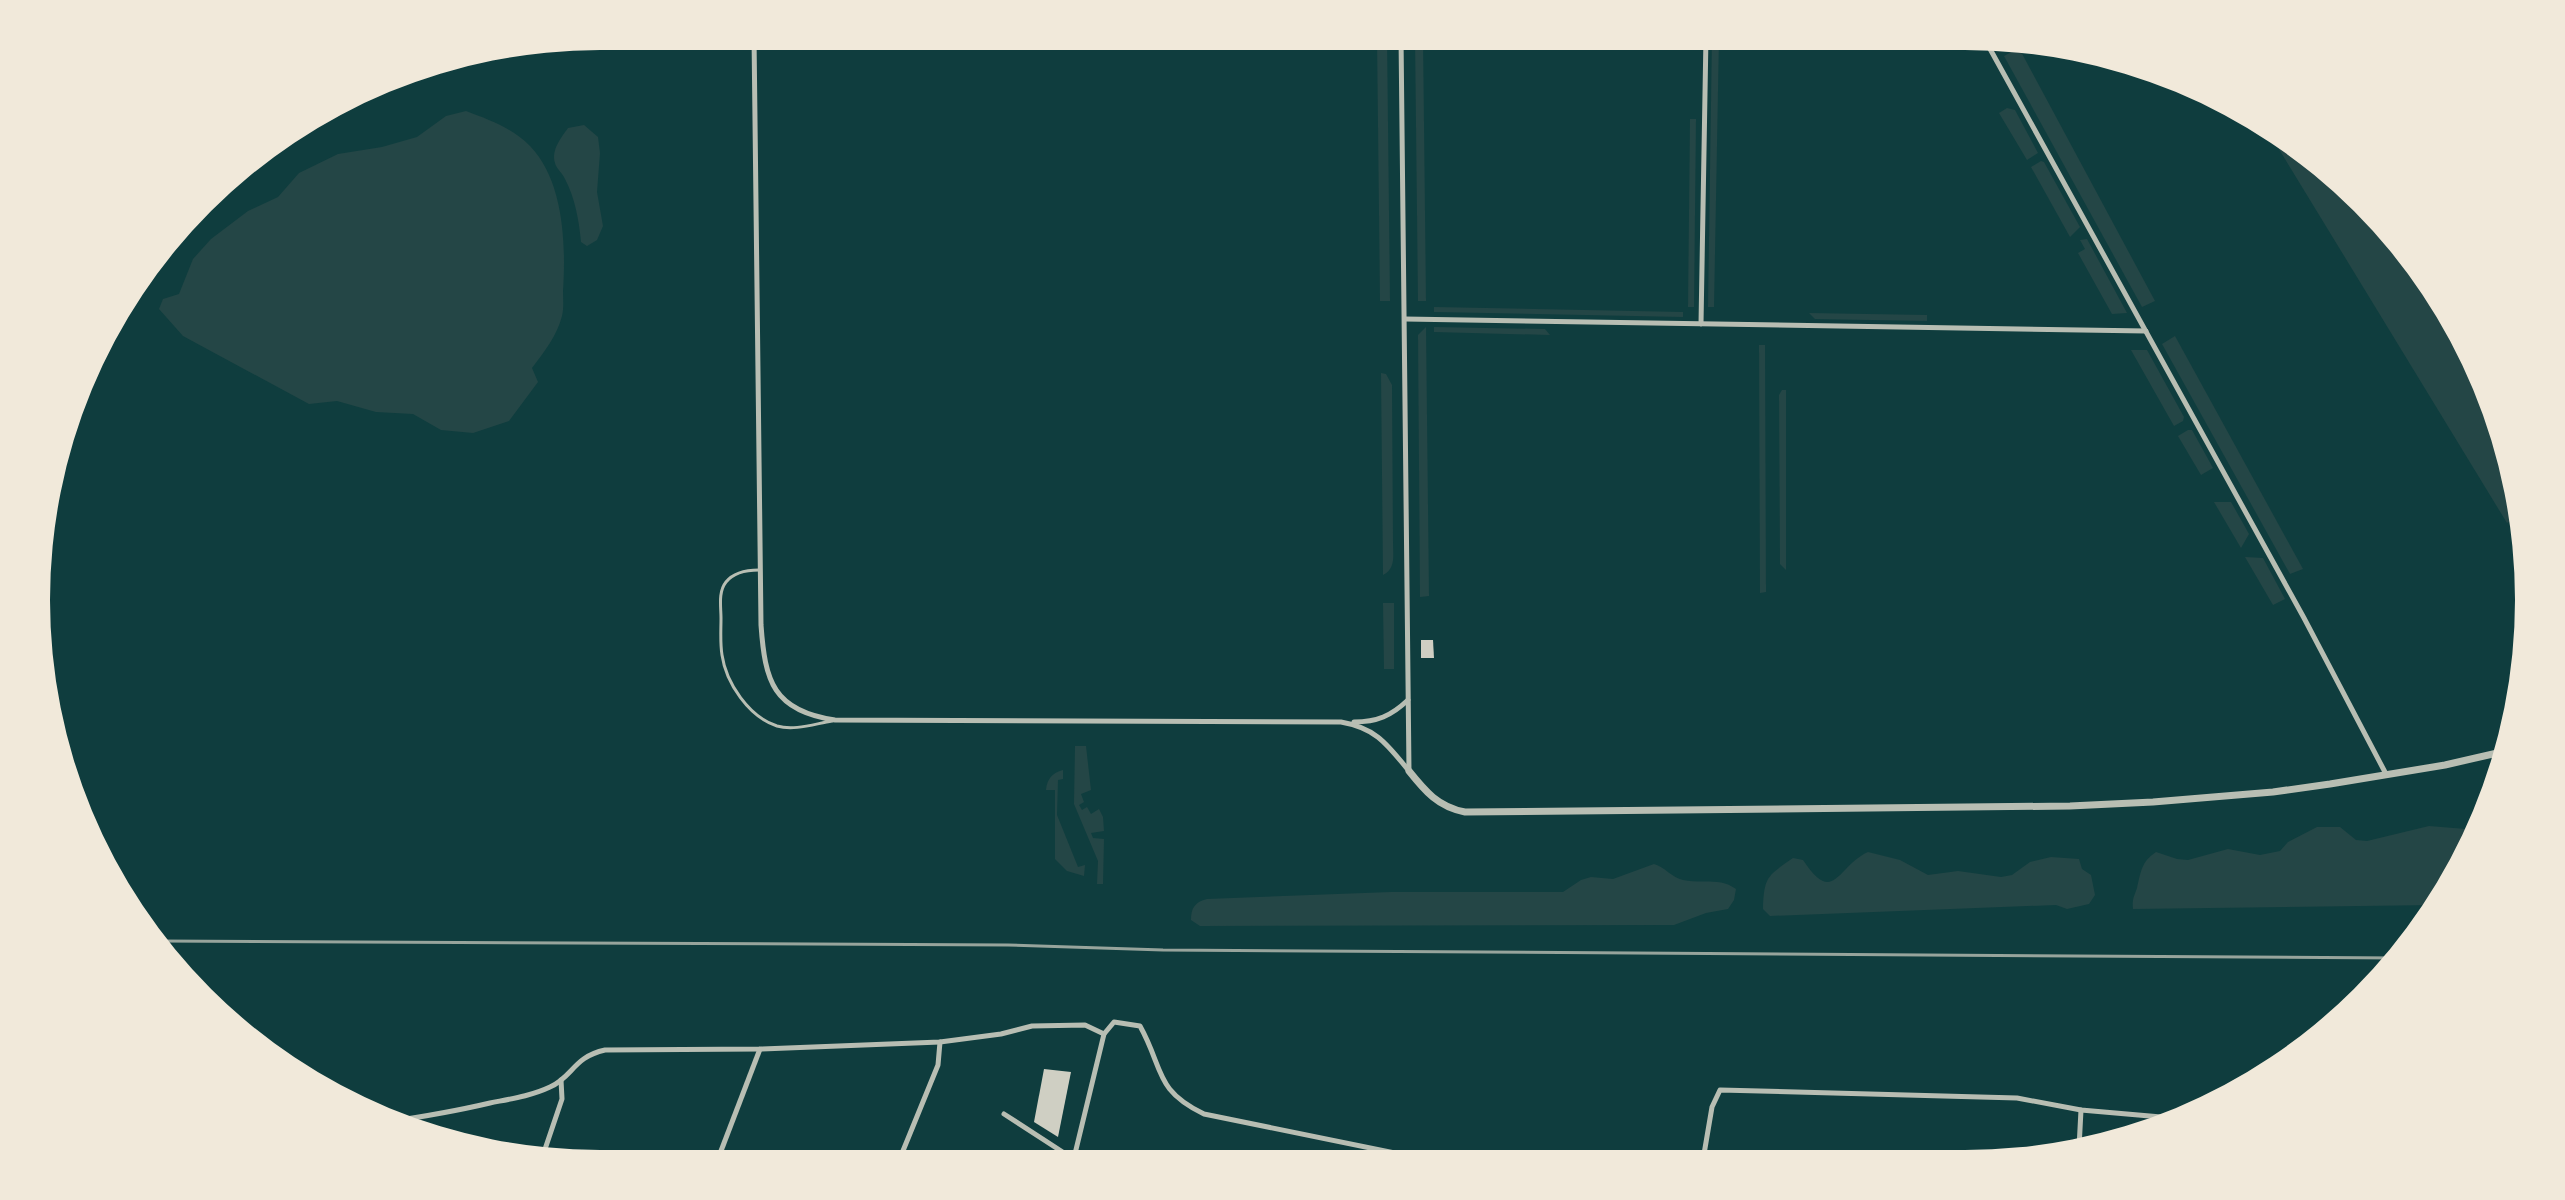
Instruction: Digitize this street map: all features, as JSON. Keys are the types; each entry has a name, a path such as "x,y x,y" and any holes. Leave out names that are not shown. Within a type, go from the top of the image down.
{"street":[{"path":"754,50 761,625 765,664 774,688 785,700 808,714 835,720 1341,722 1380,719 1408,700"},
{"path":"1401,50 1409,771"},
{"path":"1701,324 1706,50"},
{"path":"1991,51 2304,618 2386,775"},
{"path":"1405,319 2146,331"},
{"path":"1341,722 1368,729 1381,738 1429,794 1444,807 1465,812 2070,806 2153,802 2273,792 2386,775 2493,754"},
{"path":"1078,1150 1104,1034 1114,1022 1140,1026 1169,1090 1183,1104 1204,1114 1380,1150"},
{"path":"415,1118 529,1095 553,1086 590,1053 605,1050 761,1049 940,1042 1001,1034 1032,1026 1085,1025 1104,1034"},
{"path":"903,1150 938,1065 940,1042"},
{"path":"721,1150 761,1049"},
{"path":"546,1147 562,1099 561,1079"},
{"path":"1705,1150 1712,1107 1720,1090 2017,1098 2081,1110 2154,1116"},
{"path":"2080,1137 2081,1110"},
{"path":"1004,1114 1057,1150"}],"lane":[{"path":"761,570 747,570 734,575 725,583 720,595 722,653 731,681 749,707 774,725 790,729 835,720"}],"shaded area":[{"path":"1377,50 1387,50 1390,301 1380,301"},
{"path":"1415,50 1423,50 1426,301 1418,301"},
{"path":"1712,50 1719,50 1714,307 1708,307"},
{"path":"2011,52 2022,53 2155,301 2142,307 2004,56"},
{"path":"2007,108 2015,110 2038,153 2027,160 1999,113"},
{"path":"466,111 508,129 530,146 550,177 563,234 563,307 560,323 532,368 538,382 509,421 473,433 441,430 413,414 376,412 337,401 309,404 183,336 159,309 163,299 179,294 193,259 211,239 248,211 278,197 299,173 338,154 382,147 417,137 446,116"},
{"path":"1690,119 1696,119 1694,307 1688,307"},
{"path":"584,125 598,137 597,192 603,226 597,240 587,246 581,242 574,201 554,158 557,144 568,128"},
{"path":"2279,148 2328,186 2379,237 2441,325 2486,423 2504,493 2507,523"},
{"path":"2041,161 2080,227 2070,237 2031,167"},
{"path":"2087,239 2127,313 2112,314 2078,253 2085,249 2080,240"},
{"path":"1434,307 1683,312 1683,317 1434,312"},
{"path":"1809,313 1927,315 1927,321 1815,319"},
{"path":"1426,327 1429,596 1420,597 1418,335"},
{"path":"1434,327 1545,329 1550,335 1434,332"},
{"path":"2175,336 2303,569 2290,574 2162,344"},
{"path":"1759,345 1765,345 1766,592 1760,593"},
{"path":"2131,350 2147,350 2184,417 2183,421 2174,426"},
{"path":"1381,373 1386,374 1392,385 1393,557 1390,569 1383,575"},
{"path":"1786,390 1786,570 1780,564 1779,395"},
{"path":"2192,430 2213,468 2201,475 2178,436"},
{"path":"2214,502 2231,502 2249,534 2241,548"},
{"path":"2245,557 2263,558 2285,599 2273,605"},
{"path":"1383,603 1394,603 1394,669 1384,669"},
{"path":"1075,746 1086,746 1091,790 1081,794 1084,802 1079,805 1082,810 1087,807 1091,814 1099,809 1103,817 1104,831 1091,833 1093,838 1104,839 1103,884 1097,884 1098,861 1074,804"},
{"path":"1063,770 1063,779 1058,780 1057,815 1078,867 1085,865 1084,876 1067,871 1055,859 1055,790 1046,790 1051,777"},
{"path":"2429,826 2464,829 2423,905 2133,909 2142,868 2156,852 2188,860 2228,849 2260,855 2280,851 2288,842 2317,827 2340,827 2356,840 2367,841"},
{"path":"1868,852 1900,860 1928,875 1958,871 2001,877 2012,875 2030,862 2051,857 2079,859 2082,869 2091,875 2095,895 2089,904 2067,909 2056,905 1770,916 1763,909 1764,890 1769,878 1793,858 1803,860 1813,874 1829,882"},
{"path":"1654,864 1683,880 1730,885 1736,889 1734,900 1728,909 1706,913 1674,925 1200,926 1191,920 1194,906 1207,899 1391,892 1563,892 1581,880 1591,877 1613,879"}],"building":[{"path":"1421,640 1433,640 1434,658 1421,658"},
{"path":"1044,1069 1071,1072 1058,1137 1034,1122"}],"railway":[{"path":"169,941 1008,945 1163,950 2383,958"}]}
